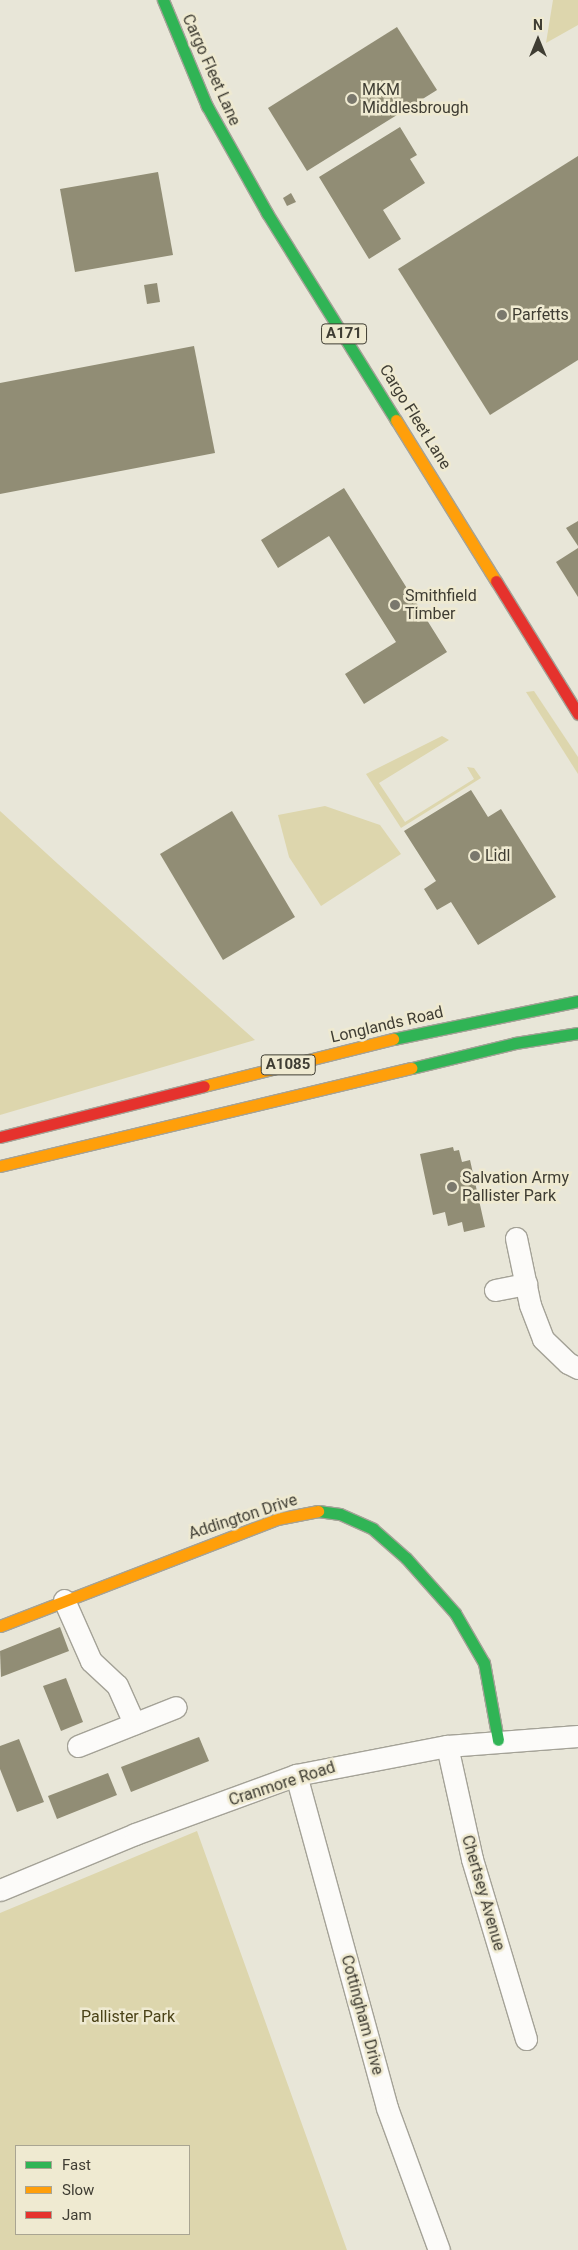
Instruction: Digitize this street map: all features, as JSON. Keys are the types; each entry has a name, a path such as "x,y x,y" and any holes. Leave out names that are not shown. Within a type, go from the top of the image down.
{"main road":[{"name":"Cargo Fleet Lane","path":"163,0 207,106 267,213 578,714"},
{"name":"Longlands Road","path":"0,1137 390,1040 578,1001"},
{"name":"A1085","path":"0,1166 515,1043 578,1033"},
{"name":"Addington Drive","path":"0,1626 277,1519 314,1511 354,1517 406,1558 466,1630 487,1671 498,1740"}],"street":[{"path":"516,1238 526,1284 543,1338 568,1364 578,1368"},
{"path":"495,1290 526,1284"},
{"path":"64,1600 91,1661 118,1686 134,1723"},
{"path":"78,1746 176,1707"},
{"name":"Cranmore Road","path":"0,1890 136,1834 296,1775 447,1746 498,1740 578,1736"},
{"name":"Chertsey Avenue","path":"447,1746 476,1875 526,2039"},
{"name":"Cottingham Drive","path":"296,1775 387,2108 439,2250"}],"green space":[{"path":"553,0 578,0 578,25 546,43"},
{"path":"534,691 578,757 578,774 526,692"},
{"path":"442,736 449,740 379,783 405,822 474,779 467,767 474,768 481,778 401,828 366,774"},
{"path":"325,806 380,825 401,854 321,906 289,857 278,815"},
{"path":"0,811 58,864 255,1040 0,1115"},
{"name":"Pallister Park","path":"197,1831 347,2250 0,2250 0,1913"}],"building":[{"name":"MKM Middlesbrough","path":"397,27 437,90 307,171 268,108"},
{"path":"400,127 417,155 410,159 425,183 383,210 401,239 369,259 319,177"},
{"name":"Parfetts","path":"578,156 578,360 490,415 398,269"},
{"path":"158,172 173,255 75,272 60,189"},
{"path":"291,193 296,202 287,206 283,198"},
{"path":"157,283 160,302 147,304 144,285"},
{"path":"194,346 215,453 0,494 0,383"},
{"name":"Smithfield Timber","path":"344,488 447,652 364,704 345,674 396,642 329,536 278,568 261,540"},
{"path":"578,521 578,546 566,528"},
{"path":"578,548 578,597 556,562"},
{"name":"Lidl","path":"471,790 488,817 501,809 556,897 478,945 451,902 437,910 424,889 436,881 404,831"},
{"path":"232,811 295,917 223,960 160,854"},
{"name":"Salvation Army Pallister Park","path":"453,1147 454,1151 459,1150 462,1162 470,1160 485,1227 464,1232 462,1222 448,1226 445,1212 433,1215 420,1154"},
{"path":"60,1627 69,1651 1,1677 0,1651"},
{"path":"66,1678 83,1722 61,1731 43,1686"},
{"path":"199,1737 209,1761 131,1792 121,1767"},
{"path":"19,1739 44,1802 17,1812 0,1769 0,1746"},
{"path":"108,1773 117,1795 57,1819 48,1796"}],"traffic: fast":[{"path":"163,0 207,106 267,213 396,420"},
{"path":"393,1039 578,1001"},
{"path":"412,1068 515,1043 578,1033"},
{"path":"318,1511 340,1514 373,1529 406,1558 455,1613 484,1663 498,1740"}],"traffic: slow":[{"path":"396,420 496,581"},
{"path":"204,1086 393,1039"},
{"path":"0,1166 412,1068"},
{"path":"0,1626 277,1519 318,1511"}],"traffic: jam":[{"path":"496,581 578,714"},
{"path":"0,1137 204,1086"}],"place":[{"name":"MKM Middlesbrough","path":"352,99"},
{"name":"Parfetts","path":"502,315"},
{"name":"Smithfield Timber","path":"395,605"},
{"name":"Lidl","path":"475,856"},
{"name":"Salvation Army Pallister Park","path":"452,1187"}]}
